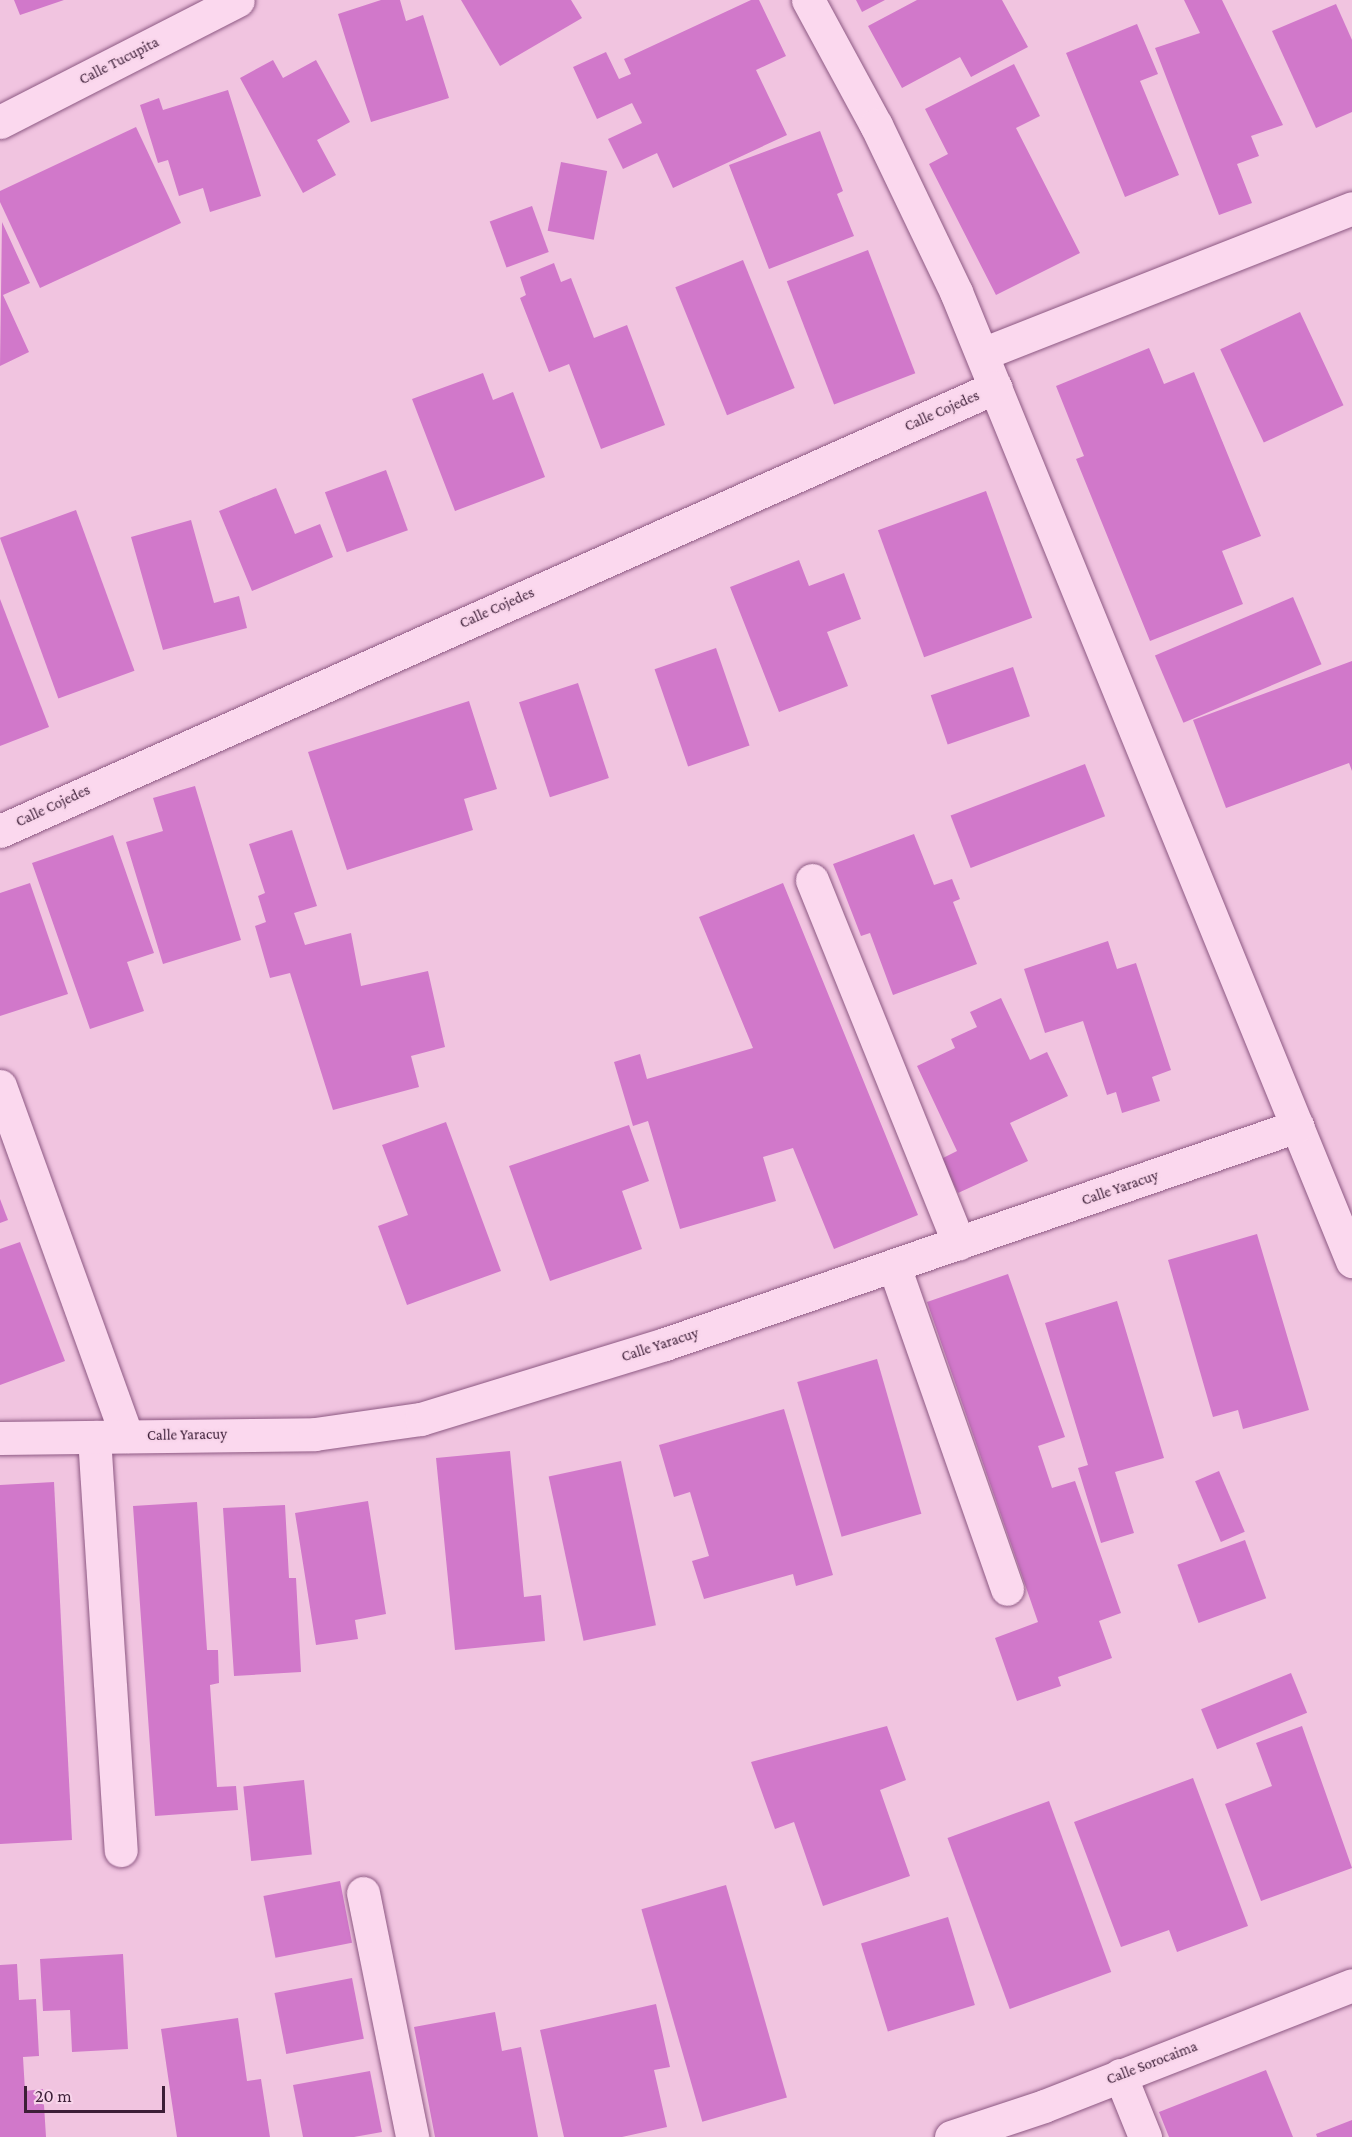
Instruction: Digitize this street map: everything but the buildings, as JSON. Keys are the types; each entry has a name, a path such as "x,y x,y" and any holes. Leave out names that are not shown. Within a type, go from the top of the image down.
{"street":[{"name":"Calle Tucupita","path":"0,122 238,0"},
{"path":"808,0 876,125 982,354 1352,1261"},
{"path":"982,354 1352,208"},
{"name":"Calle Cojedes","path":"0,831 996,387"},
{"path":"812,880 959,1243"},
{"path":"0,1086 127,1436"},
{"name":"Calle Yaracuy","path":"0,1438 315,1434 421,1419 665,1344 1297,1126"},
{"path":"894,1266 1007,1589"},
{"path":"94,1437 121,1850"},
{"path":"363,1893 412,2137"},
{"name":"Calle Sorocaima","path":"951,2137 1352,1986"},
{"path":"1120,2075 1145,2137"}]}
